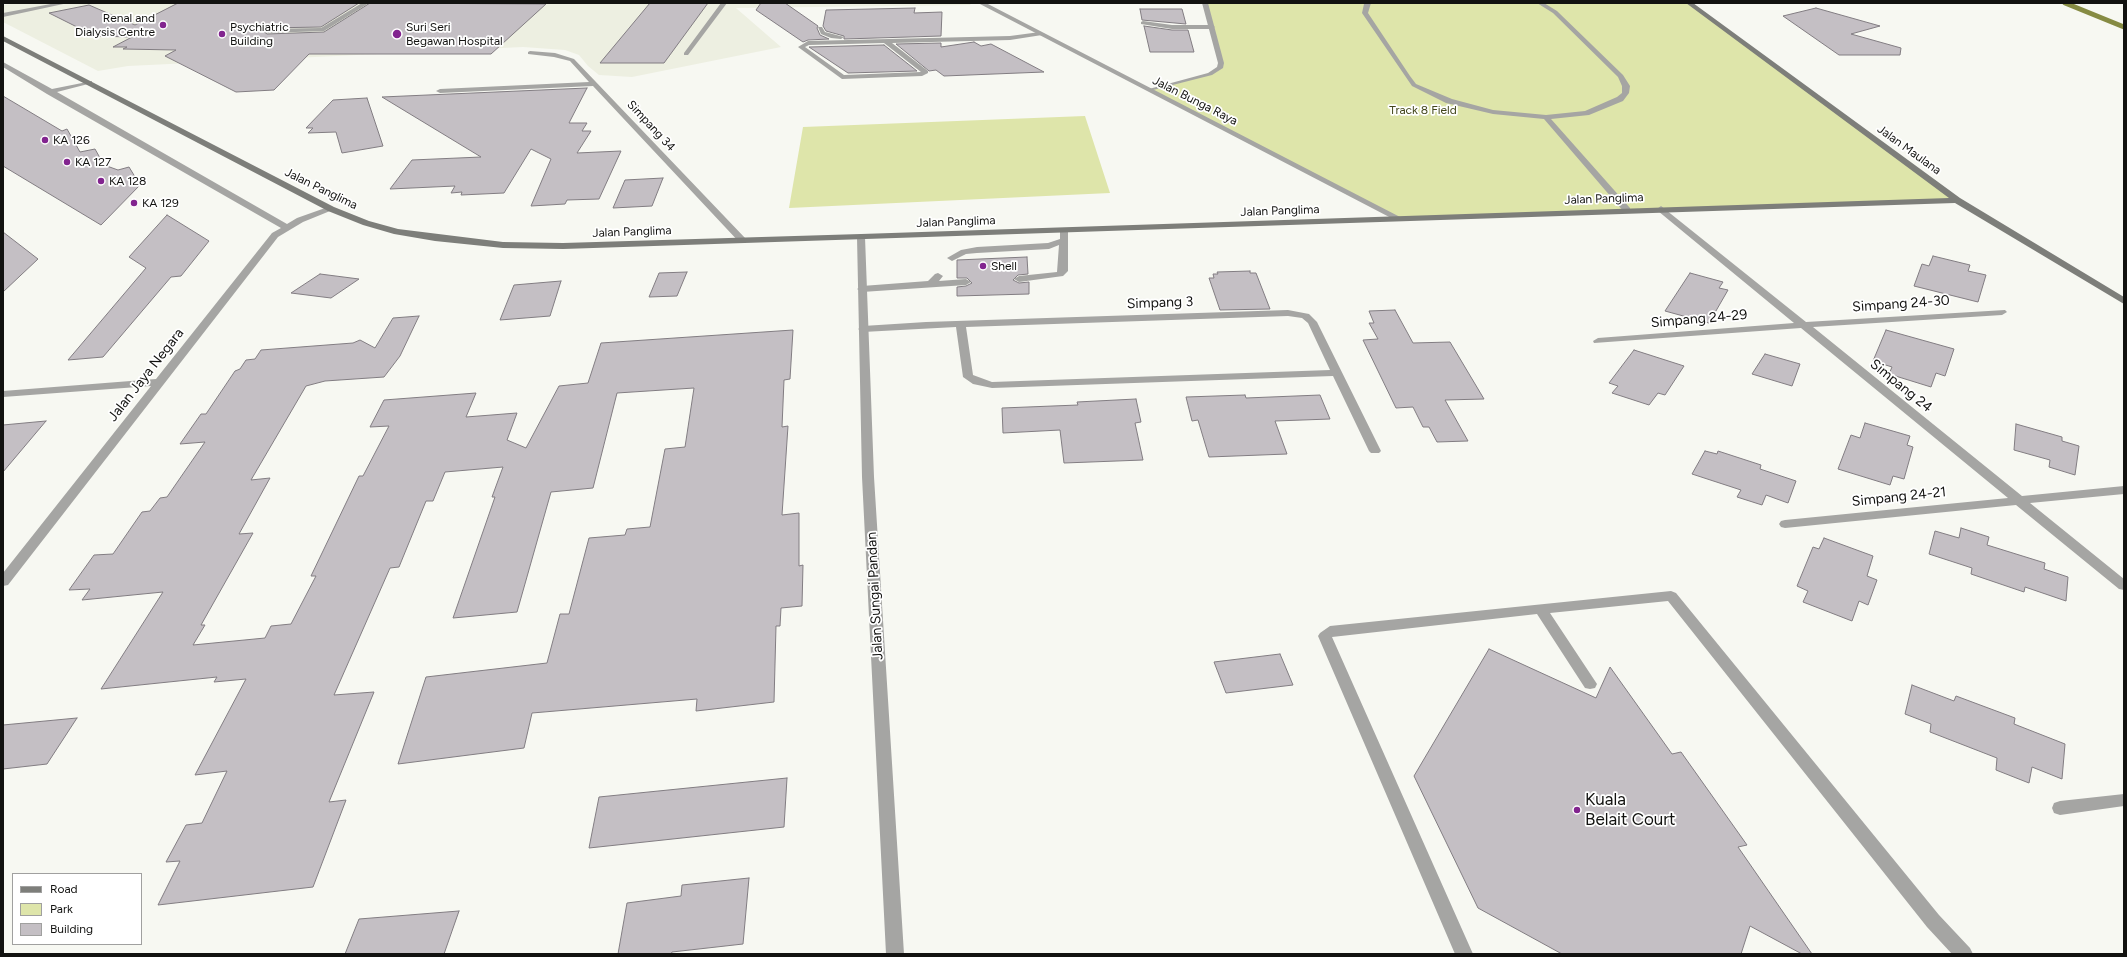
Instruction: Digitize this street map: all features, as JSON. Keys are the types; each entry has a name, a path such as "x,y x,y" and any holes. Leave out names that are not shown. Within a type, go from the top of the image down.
{"main road":[{"name":"Jalan Maulana","path":"1689,3 1957,200 2124,301"},
{"name":"Jalan Panglima","path":"3,38 90,82 331,209 366,223 397,232 435,238 503,245 563,246 861,237 1064,236 1398,218 1957,200"}],"street":[{"path":"3,16 65,3"},
{"path":"266,31 322,30 366,3"},
{"path":"686,54 724,3"},
{"name":"Jalan Bunga Raya","path":"981,3 1398,218"},
{"path":"1151,90 1201,77 1217,70 1221,63 1205,3"},
{"path":"1368,3 1366,5 1366,13 1414,85 1435,95 1470,107 1493,112 1546,117 1586,113 1602,108 1620,99 1626,93 1626,86 1620,76 1555,12 1540,3"},
{"path":"1143,23 1172,27 1212,27"},
{"path":"820,28 823,33 830,36 908,40"},
{"path":"885,41 926,72 922,74 842,77 801,47 808,43 908,40 1010,38 1040,34"},
{"name":"Simpang 34","path":"530,53 555,54 572,60 743,241"},
{"path":"3,64 286,228"},
{"path":"50,92 90,82"},
{"path":"440,91 594,84"},
{"path":"1546,117 1627,210"},
{"name":"Jalan Jaya Negara","path":"3,582 275,235 286,228 331,209"},
{"name":"Simpang 24","path":"1661,209 2124,586"},
{"path":"952,258 970,250 1049,246 1064,236"},
{"path":"1019,279 1060,274 1063,271 1064,236"},
{"name":"Jalan Sungai Pandan","path":"861,237 863,329 881,729 895,954"},
{"path":"931,284 938,276"},
{"path":"862,289 966,282"},
{"name":"Simpang 24-30","path":"1802,324 2002,312"},
{"name":"Simpang 3","path":"863,329 961,324 1288,313 1305,316 1312,322 1375,451"},
{"path":"961,324 968,377 977,382 992,385 1336,372"},
{"name":"Simpang 24-29","path":"1598,341 1802,324"},
{"path":"3,394 159,382"},
{"name":"Simpang 24-21","path":"1785,524 2124,490"},
{"path":"1464,954 1325,636 1330,631 1671,596 1933,920 1964,954"},
{"path":"1540,609 1590,684"},
{"path":"2060,808 2124,800"}],"shaded area":[{"name":"Suri Seri Begawan Hospital","path":"19,3 969,3 971,5 736,8 781,47 632,77 599,75 588,66 579,55 565,50 523,47 128,66 98,71 3,22 3,5"}],"green space":[{"name":"Track 8 Field","path":"1205,3 1691,3 1957,200 1398,218 1151,90 1201,77 1220,67"},
{"path":"1085,116 1110,193 789,208 803,127"}],"building":[{"path":"178,3 359,3 321,27 267,28 263,31 267,34 324,32 370,3 546,4 491,54 309,54 274,90 236,92 165,56 176,50 123,49 127,47 113,47 132,37 95,36 49,13 89,5 135,25"},
{"path":"650,3 708,3 664,63 600,63"},
{"path":"761,3 785,3 818,26 817,28 820,35 829,39 808,40 803,42 756,10"},
{"path":"915,8 914,13 942,12 941,36 844,39 844,36 826,31 823,26 826,10"},
{"path":"1816,8 1880,26 1851,34 1901,48 1900,55 1839,55 1783,16"},
{"path":"1140,9 1182,9 1186,24 1142,20"},
{"path":"1144,26 1172,30 1188,30 1194,52 1150,52"},
{"path":"974,42 981,46 991,44 1044,72 944,76 936,70 929,71 896,44 941,43 941,47"},
{"path":"884,45 917,71 848,73 809,47"},
{"path":"587,88 569,123 587,123 582,131 591,131 577,153 621,151 599,199 567,200 565,204 531,206 551,159 531,149 504,193 461,195 462,192 451,193 455,186 390,189 412,160 481,157 382,97"},
{"path":"3,96 62,131 67,129 80,152 95,149 104,165 118,170 129,167 140,185 101,225 3,166"},
{"path":"367,98 383,146 342,153 336,132 308,133 313,128 306,128 333,100"},
{"path":"663,178 652,206 613,208 625,180"},
{"path":"167,215 209,241 181,276 171,277 103,357 68,360 146,268 129,257"},
{"path":"3,232 38,259 3,292"},
{"path":"1933,256 1970,265 1968,271 1986,275 1978,302 1914,286 1922,264 1929,266"},
{"name":"Shell","path":"1027,257 1028,274 1018,275 1013,280 1019,283 1029,282 1029,294 957,296 957,287 966,286 972,283 967,278 957,278 957,260"},
{"path":"1250,271 1250,273 1256,273 1270,309 1220,310 1209,278 1214,278 1213,274 1218,274 1217,272"},
{"path":"687,272 677,296 649,297 659,273"},
{"path":"1690,273 1723,282 1719,288 1728,290 1709,323 1665,311"},
{"path":"320,274 359,279 331,298 291,293"},
{"path":"561,281 550,316 500,320 514,285"},
{"path":"1395,310 1413,343 1450,342 1484,399 1445,400 1468,441 1437,442 1429,427 1423,427 1413,407 1396,408 1363,340 1378,339 1369,323 1374,323 1369,311"},
{"path":"419,316 400,356 384,377 325,381 306,386 251,480 270,478 239,534 253,533 201,625 205,625 193,645 265,638 271,626 291,624 316,576 311,576 359,476 363,476 389,426 370,427 384,400 476,393 466,417 517,413 507,440 526,448 559,386 588,383 601,343 793,330 790,379 784,380 782,427 788,426 782,515 799,513 799,566 803,565 802,606 781,608 780,626 776,626 774,702 696,711 697,699 532,713 524,748 398,764 426,677 547,663 560,614 569,614 589,538 625,535 627,529 650,527 665,449 685,447 694,388 617,393 593,488 551,492 517,612 453,618 495,497 492,497 503,467 445,472 433,501 426,501 399,567 390,568 334,695 374,692 329,802 346,800 313,887 158,905 180,861 166,862 186,825 202,823 227,771 195,775 246,679 214,682 217,677 101,689 163,592 82,600 90,589 69,590 94,555 113,554 142,512 150,511 160,498 167,497 205,442 180,444 201,414 206,414 235,371 240,369 246,360 255,359 261,350 353,343 360,340 375,348 393,318"},
{"path":"1886,330 1954,349 1945,376 1936,373 1931,387 1889,374 1892,367 1873,361"},
{"path":"1634,350 1684,366 1665,395 1658,393 1649,405 1612,393 1618,386 1609,383"},
{"path":"1765,354 1800,364 1792,386 1752,374"},
{"path":"1245,395 1246,398 1320,395 1330,419 1275,421 1287,454 1209,457 1198,420 1192,421 1186,397"},
{"path":"1136,399 1141,422 1135,423 1143,460 1064,463 1060,430 1003,433 1002,408 1078,405 1077,402"},
{"path":"46,421 3,472 3,425"},
{"path":"1865,423 1910,436 1907,445 1913,447 1904,479 1893,476 1890,485 1838,469 1851,435 1860,438"},
{"path":"2016,424 2062,437 2062,441 2079,446 2075,475 2049,467 2050,460 2014,450"},
{"path":"1705,451 1717,454 1718,451 1761,465 1760,469 1796,481 1788,503 1766,495 1762,505 1737,497 1741,490 1692,474"},
{"path":"1961,528 1989,537 1987,545 2045,563 2044,569 2068,577 2066,601 2025,587 2024,592 1971,574 1972,568 1929,554 1935,531 1959,538"},
{"path":"1824,538 1873,556 1867,576 1877,580 1868,605 1859,601 1852,621 1803,602 1808,591 1797,586 1813,547 1819,549"},
{"name":"Kuala Belait Court","path":"1489,649 1596,698 1610,667 1672,754 1681,752 1747,845 1738,847 1812,954 1802,954 1750,926 1741,954 1562,954 1478,908 1414,776"},
{"path":"1280,654 1293,685 1226,693 1214,662"},
{"path":"1912,685 1954,701 1956,696 2015,718 2014,724 2065,744 2062,779 2032,767 2029,783 1996,770 1997,758 1930,732 1931,724 1905,714"},
{"path":"77,718 47,764 3,769 3,725"},
{"path":"787,778 784,827 589,848 599,797"},
{"path":"749,878 743,944 672,952 671,954 618,954 627,903 681,896 682,885"},
{"path":"459,911 444,954 345,954 359,919"}],"waterway":[{"path":"2065,3 2124,27"}],"place":[{"name":"Renal and Dialysis Centre","path":"163,25"},
{"name":"Psychiatric Building","path":"222,34"},
{"name":"Suri Seri Begawan Hospital","path":"397,34"},
{"name":"KA 126","path":"45,140"},
{"name":"KA 127","path":"67,162"},
{"name":"KA 128","path":"101,181"},
{"name":"KA 129","path":"134,203"},
{"name":"Shell","path":"983,266"},
{"name":"Kuala Belait Court","path":"1577,810"}]}
